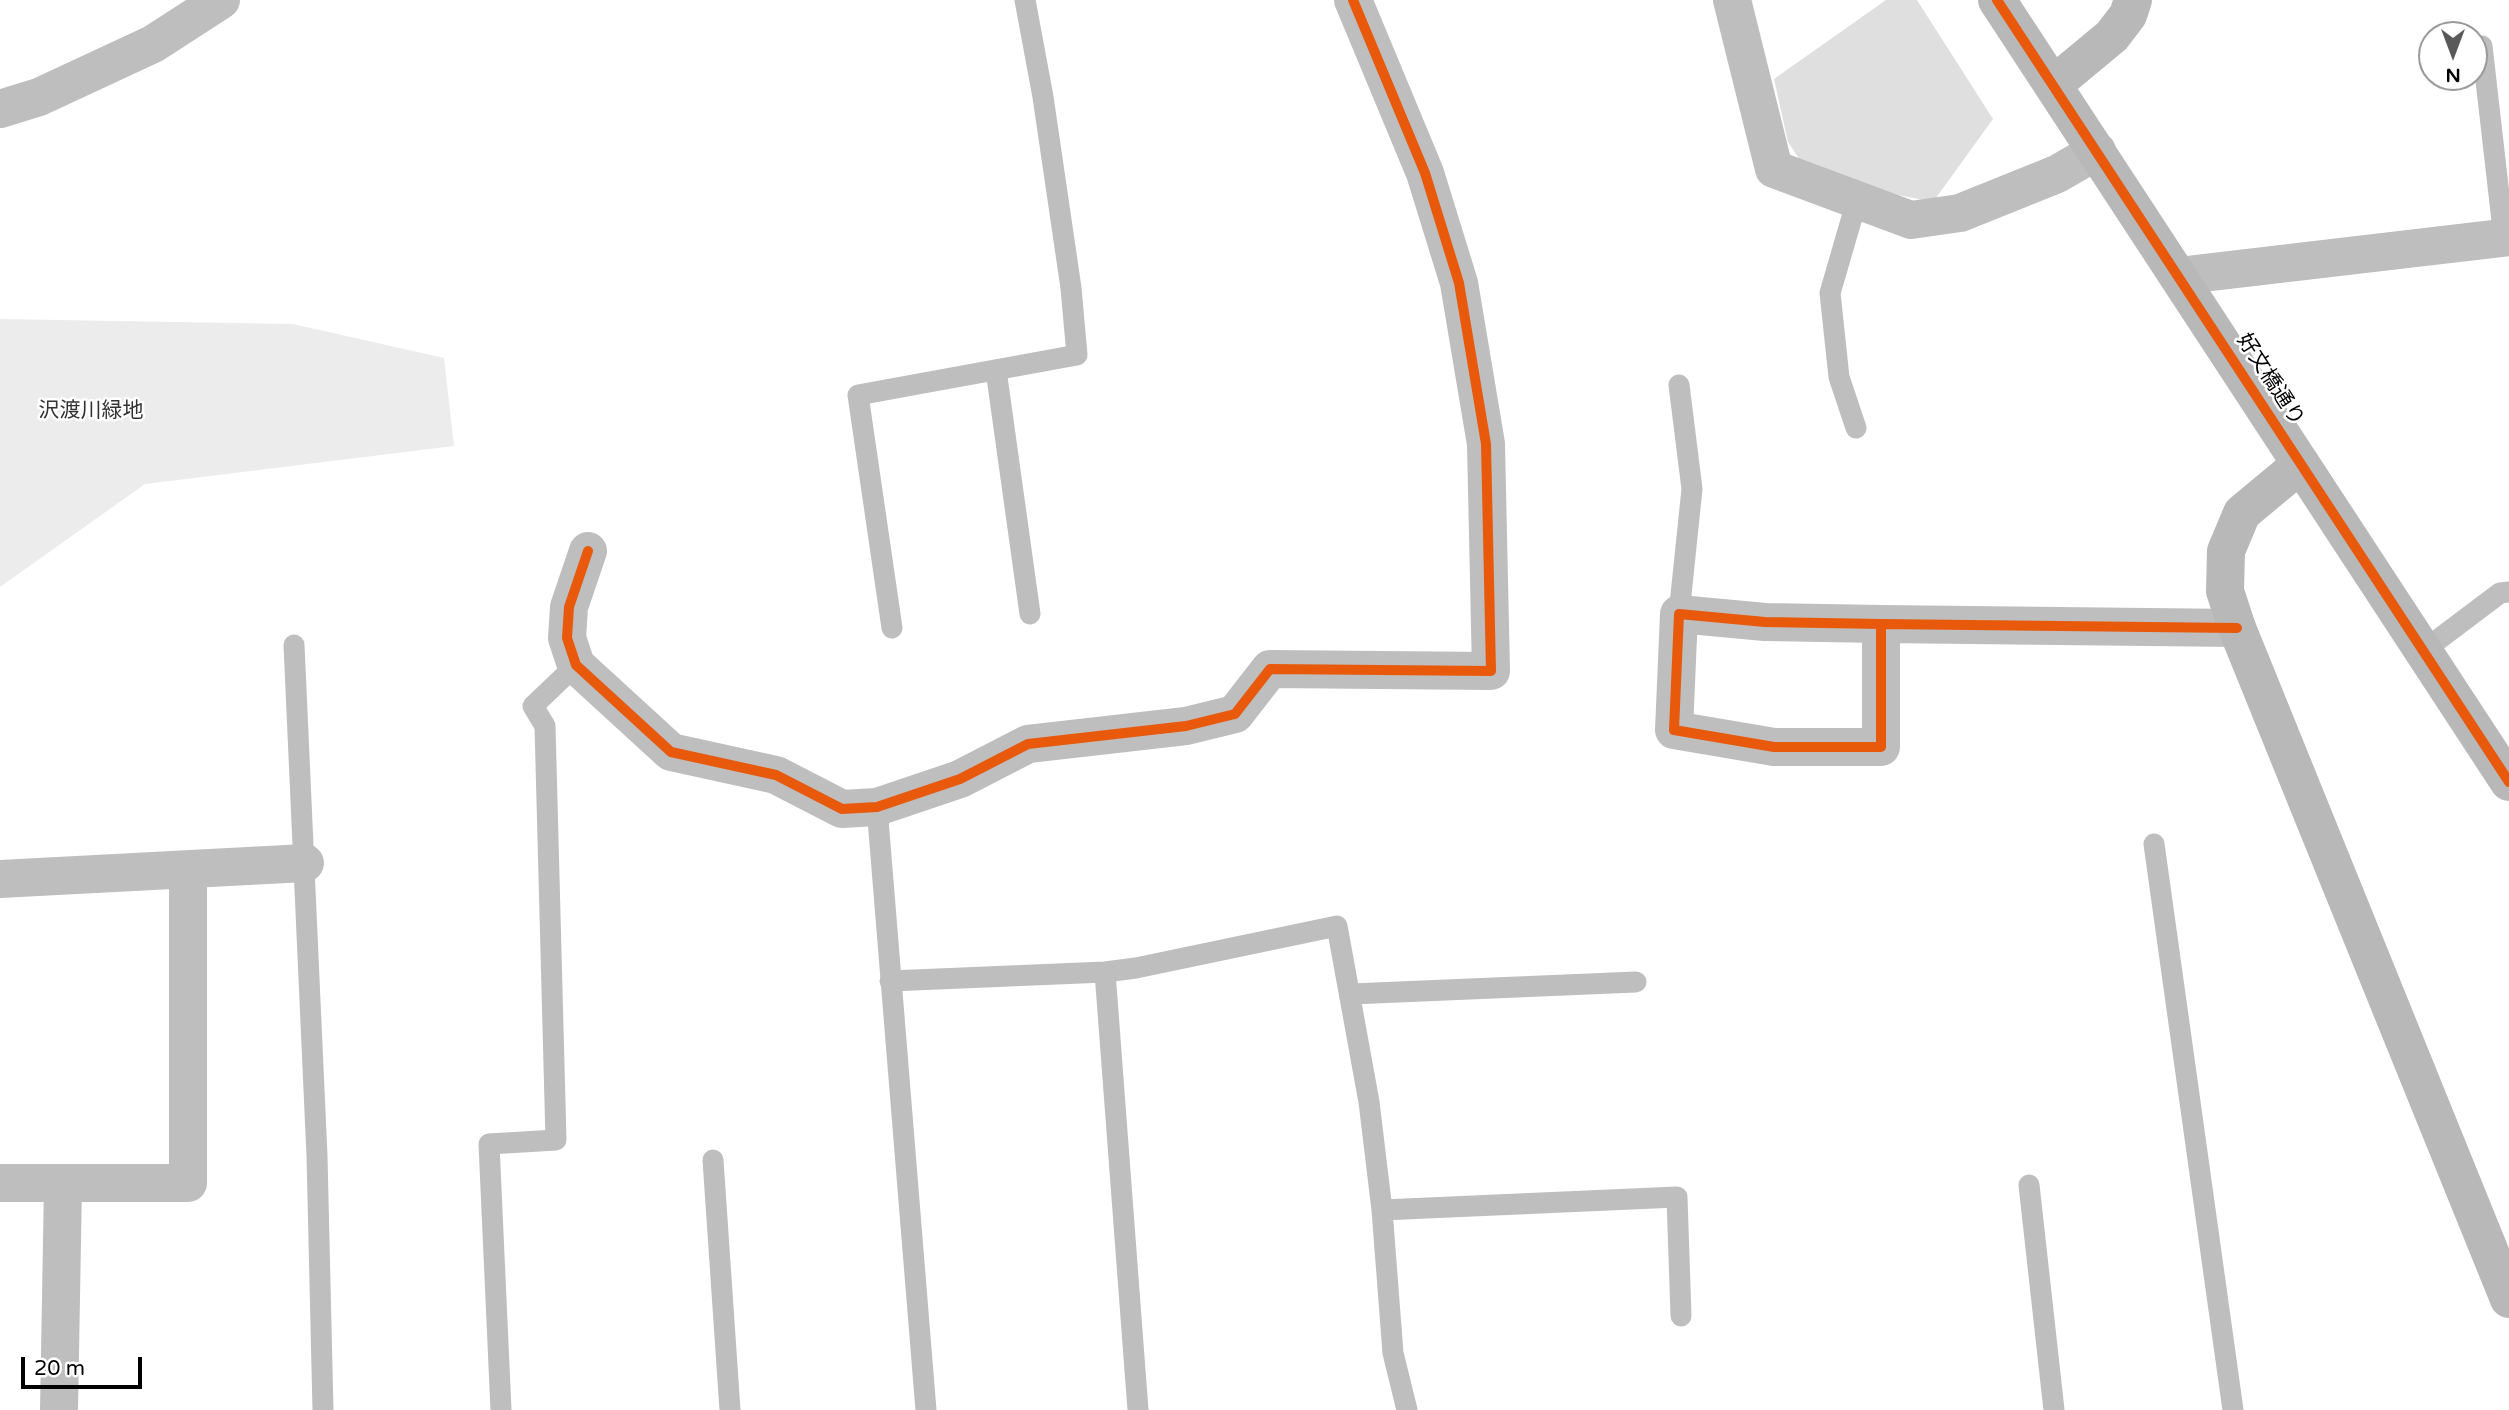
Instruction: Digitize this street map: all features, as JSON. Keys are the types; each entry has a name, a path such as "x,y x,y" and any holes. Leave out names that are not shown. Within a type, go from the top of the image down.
{"street":[{"path":"0,109 39,97 153,44 221,0"},
{"path":"588,551 569,607 567,638 576,665 671,752 776,775 842,809 877,807 960,779 1028,744 1186,726 1235,714 1270,669 1491,671 1486,443 1459,283 1425,173 1353,0"},
{"path":"1732,0 1774,169 1911,220 1960,213 2057,174 2097,151"},
{"name":"好文橋通り","path":"1997,0 2509,782"},
{"path":"2053,85 2112,36 2128,15 2133,0"},
{"path":"2178,275 2506,238"},
{"path":"2301,464 2242,513 2227,551 2225,591 2237,628 2509,1299"},
{"path":"1881,624 1881,747 1774,747 1674,730 1679,614 1765,622 2237,628"},
{"path":"0,878 188,871 304,863"},
{"path":"0,1183 188,1183 188,871"},
{"path":"59,1410 63,1185"}],"lane":[{"path":"892,628 858,395 1077,355 1071,288 1026,0"},
{"path":"2488,91 2506,238"},
{"path":"1856,428 1839,377 1830,293 1857,200"},
{"path":"996,370 1030,614"},
{"path":"1679,385 1692,489 1679,614"},
{"path":"2423,651 2500,593 2509,592"},
{"path":"294,645 317,1156 323,1410"},
{"path":"501,1410 489,1144 556,1140 545,726 533,706 576,665"},
{"path":"877,807 926,1410"},
{"path":"2154,844 2233,1410"},
{"path":"890,981 1105,972 1136,968 1337,926 1369,1102 1393,1353 1407,1410"},
{"path":"1105,972 1138,1410"},
{"path":"1351,994 1636,982"},
{"path":"713,1160 730,1410"},
{"path":"2029,1185 2054,1410"},
{"path":"1381,1210 1677,1197 1681,1316"}],"green space":[{"name":"沢渡川緑地","path":"0,319 293,324 444,358 454,446 145,484 0,587"}],"building":[{"path":"1886,0 1917,0 1993,119 1933,202 1839,183 1806,169 1788,142 1774,79"}],"cycle path":[{"path":"588,551 569,607 567,638 576,665 671,752 776,775 842,809 877,807 960,779 1028,744 1186,726 1235,714 1270,669 1491,671 1486,444 1459,283 1425,173 1353,0"},
{"path":"1997,0 2509,782"},
{"path":"1881,624 1881,747 1774,747 1674,730 1679,614 1765,622 2237,628"}]}
